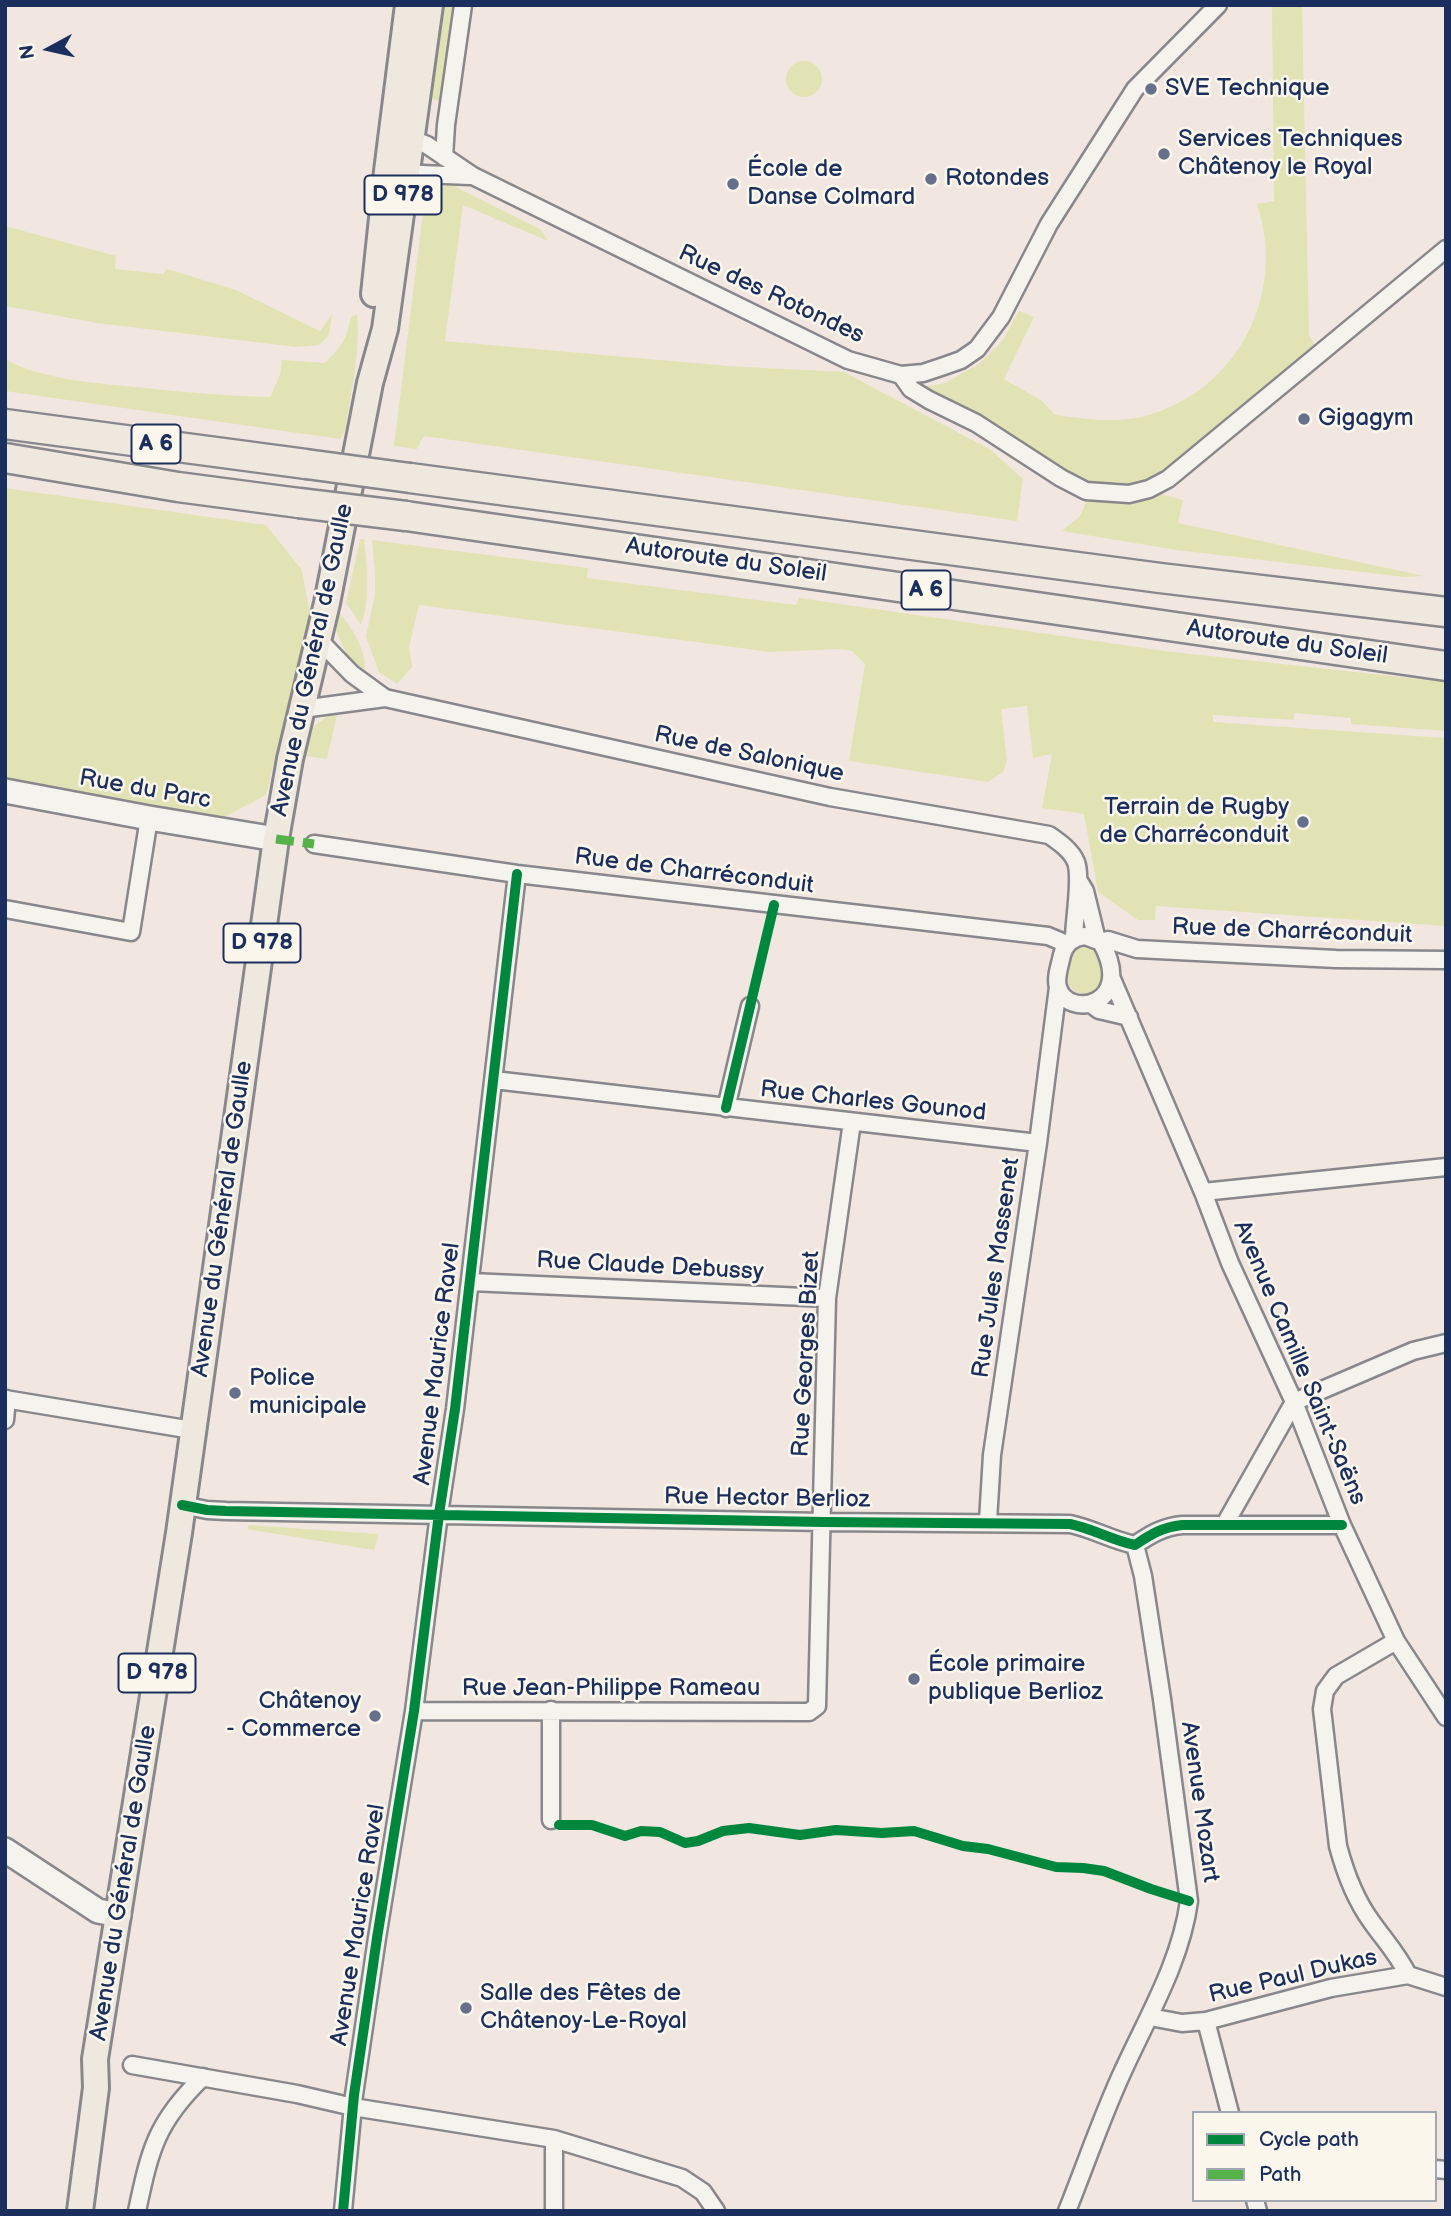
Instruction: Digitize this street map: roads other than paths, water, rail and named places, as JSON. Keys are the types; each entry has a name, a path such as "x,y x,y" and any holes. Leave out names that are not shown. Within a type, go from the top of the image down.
{"highway":[{"name":"Autoroute du Soleil","path":"5,424 1160,578 1446,612"},
{"name":"Autoroute du Soleil","path":"5,458 178,487 754,564 1446,666"}],"main road":[{"name":"D 978","path":"394,166 408,5"},
{"name":"D 978","path":"394,166 412,139 430,5"},
{"name":"Avenue du Général de Gaulle","path":"64,2211 82,2098 95,2059 119,1915 182,1505 276,839 290,758 319,640 370,383 386,329 394,166"},
{"name":"Avenue du Général de Gaulle","path":"80,2211 96,2088 95,2059"}],"street":[{"path":"444,157 463,5"},
{"name":"Rue des Rotondes","path":"412,139 427,145 473,176 848,360 901,375 923,373 961,360 977,349 1001,317 1049,224 1135,89 1217,5"},
{"name":"Rue des Rotondes","path":"394,166 473,176"},
{"path":"901,375 911,389 976,423 1061,478 1086,491 1129,494 1149,489 1168,479 1446,249"},
{"name":"Rue de Salonique","path":"319,640 352,674 385,698"},
{"path":"345,703 352,674"},
{"name":"Rue de Salonique","path":"302,709 385,698 830,797 1049,835 1066,847 1076,862 1079,881 1071,941"},
{"name":"Rue du Parc","path":"5,792 276,839"},
{"path":"5,909 131,932 149,818"},
{"name":"Rue de Charréconduit","path":"314,844 517,874 1048,936 1071,941"},
{"name":"Avenue Maurice Ravel","path":"343,2211 353,2107 414,1711 455,1409 517,874"},
{"name":"Rue de Salonique","path":"1079,881 1085,891 1099,941"},
{"path":"1055,1021 1084,1004 1104,995 1109,989 1111,972 1099,941 1085,936 1071,941 1060,967 1058,987 1063,997 1084,1004 1099,1010 1129,1017"},
{"name":"Rue de Charréconduit","path":"1099,941 1108,940 1137,949 1336,959 1446,960"},
{"name":"Rue de Charréconduit","path":"1111,972 1137,949"},
{"name":"Avenue Camille Saint-Saëns","path":"1111,972 1230,1263 1294,1402 1342,1525 1396,1641 1446,1717"},
{"name":"Rue Jules Massenet","path":"988,1521 992,1455 1058,987"},
{"path":"726,1108 750,1006"},
{"name":"Rue Charles Gounod","path":"494,1080 1038,1143"},
{"name":"Rue Georges Bizet","path":"809,1712 817,1706 827,1298 852,1122"},
{"path":"1203,1192 1446,1167"},
{"name":"Rue Claude Debussy","path":"471,1282 827,1298"},
{"path":"1225,1524 1294,1402 1413,1351 1446,1343"},
{"path":"5,1420 6,1399 192,1430"},
{"name":"Rue Hector Berlioz","path":"182,1505 207,1510 1070,1524 1092,1529 1114,1541 1135,1545"},
{"path":"1135,1545 1166,1527 1225,1524 1342,1525"},
{"name":"Avenue Mozart","path":"1067,2211 1123,2070 1150,2017 1180,1942 1189,1901 1143,1576 1135,1545"},
{"path":"1396,1641 1336,1676 1325,1691 1322,1709 1344,1868 1370,1919 1398,1954 1408,1975"},
{"path":"551,1710 551,1820"},
{"name":"Rue Jean-Philippe Rameau","path":"414,1711 809,1712"},
{"path":"5,1850 98,1912 119,1915"},
{"name":"Rue Paul Dukas","path":"1150,2017 1182,2023 1206,2021 1331,1988 1408,1975 1446,1987"},
{"path":"1206,2021 1229,2111"},
{"path":"132,2065 203,2077 300,2087 353,2107 554,2139 682,2178 703,2192 716,2211"},
{"path":"137,2211 147,2162 158,2133 173,2109 203,2077"},
{"path":"554,2139 554,2211"}],"place":[{"name":"SVE Technique","path":"1151,89"},
{"name":"Services Techniques Châtenoy le Royal","path":"1164,154"},
{"name":"Rotondes","path":"931,179"},
{"name":"École de Danse Colmard","path":"733,184"},
{"name":"Gigagym","path":"1304,419"},
{"name":"Terrain de Rugby de Charréconduit","path":"1303,822"},
{"name":"Police municipale","path":"235,1393"},
{"name":"École primaire publique Berlioz","path":"914,1679"},
{"name":"Châtenoy - Commerce","path":"375,1716"},
{"name":"Salle des Fêtes de Châtenoy-Le-Royal","path":"466,2008"}]}
